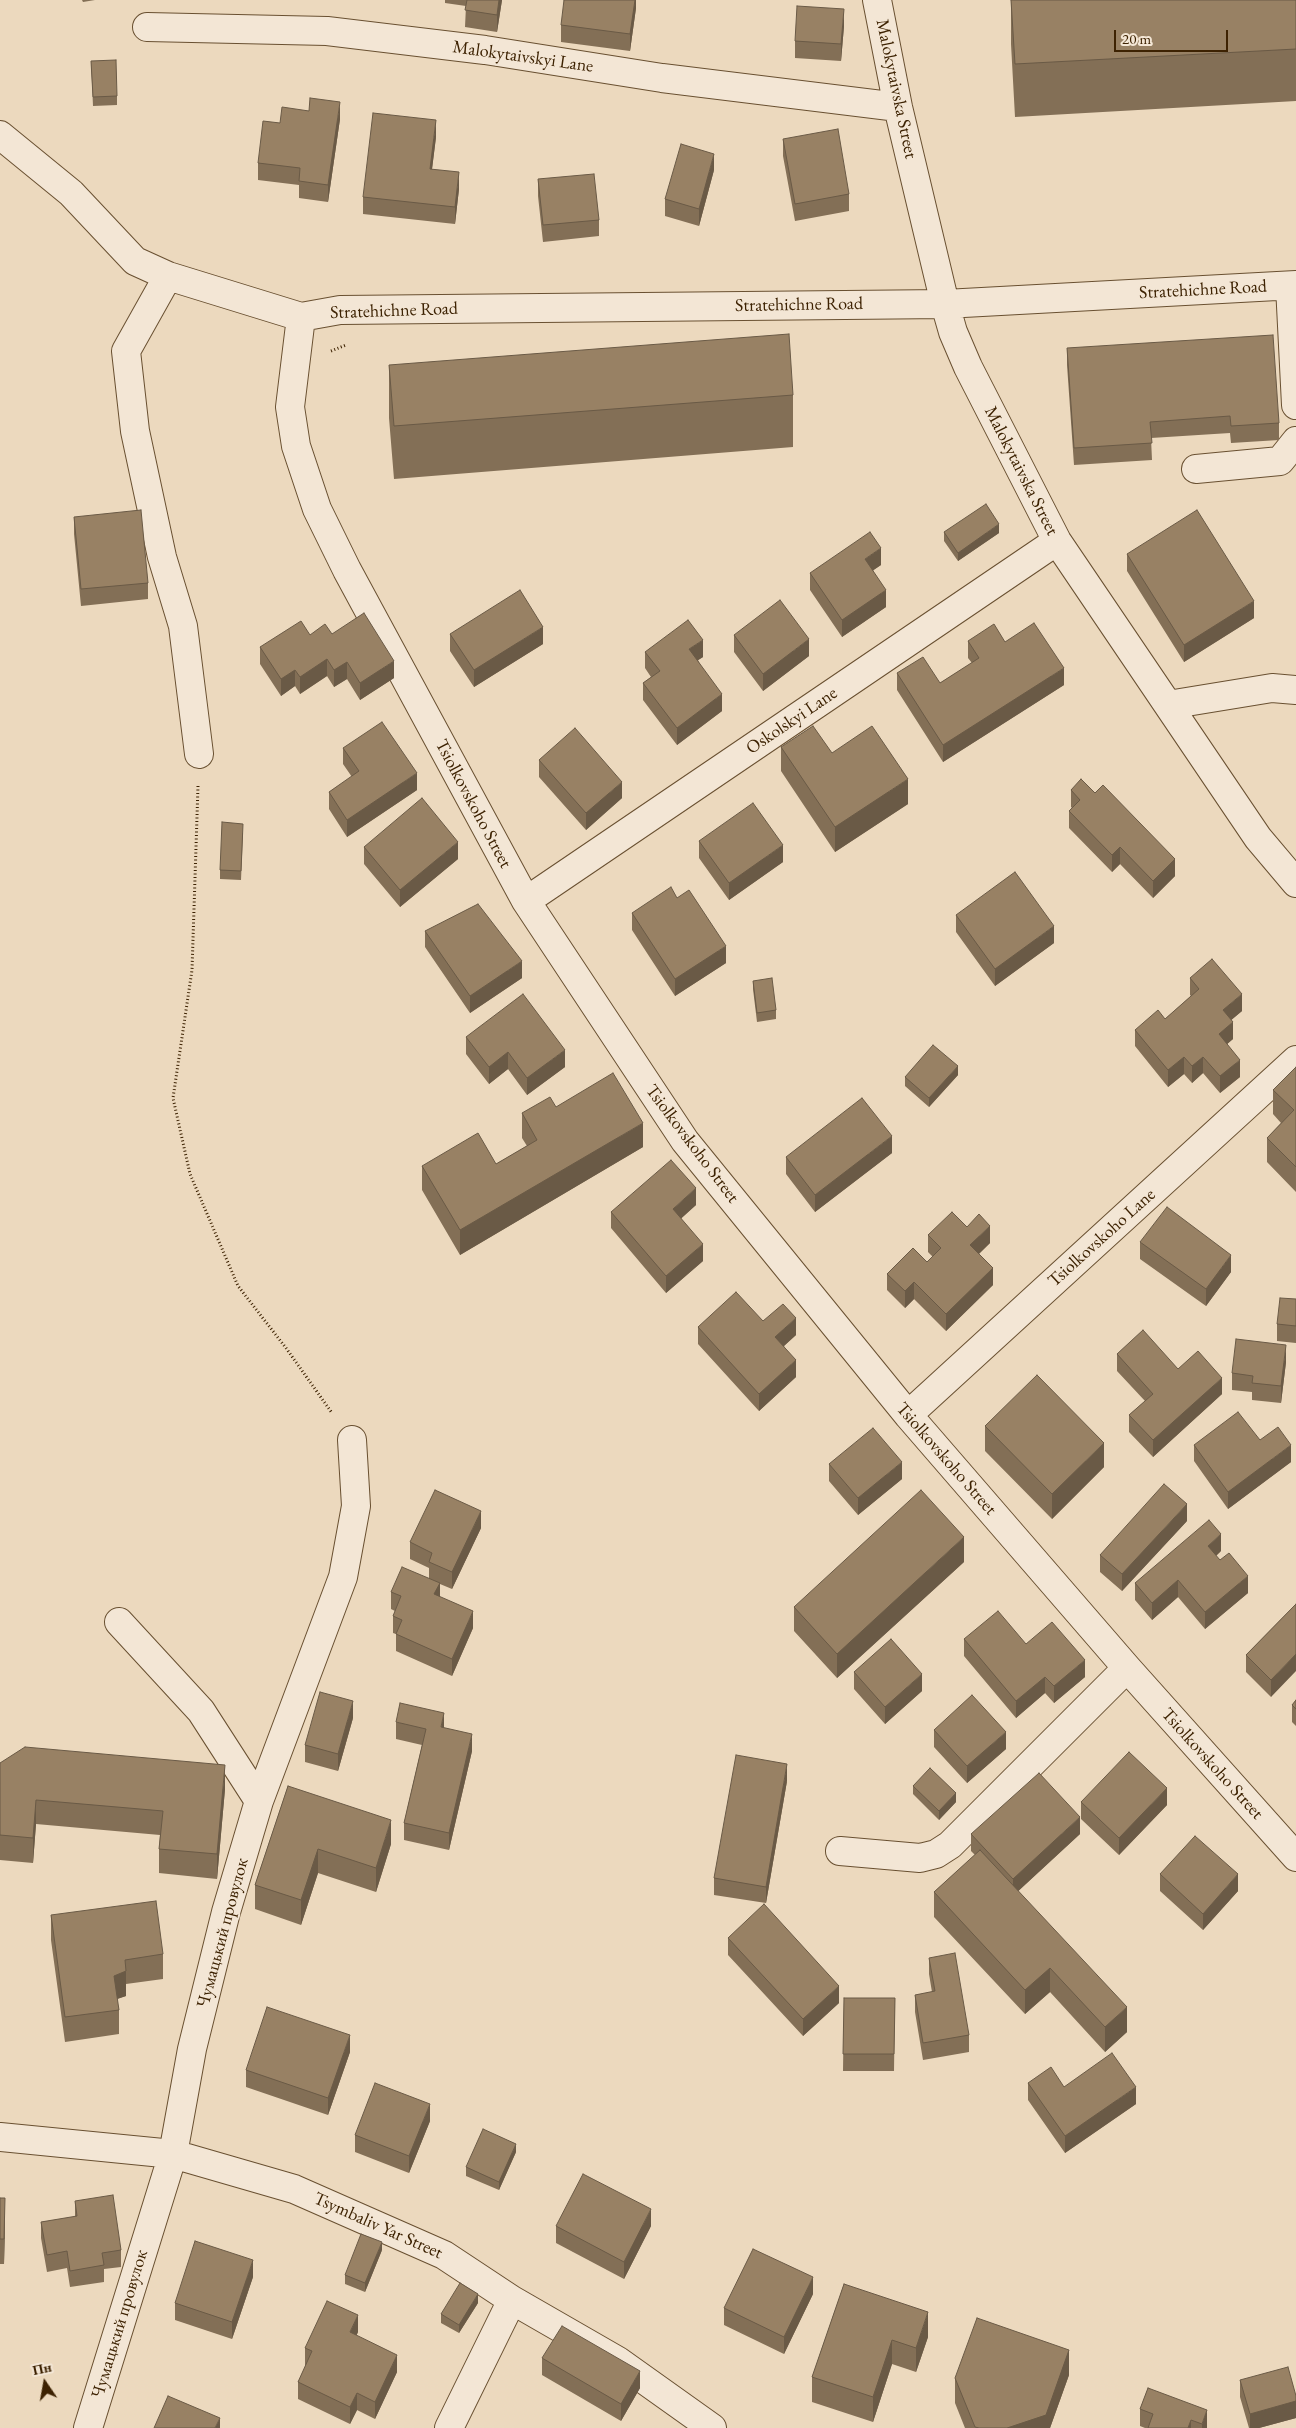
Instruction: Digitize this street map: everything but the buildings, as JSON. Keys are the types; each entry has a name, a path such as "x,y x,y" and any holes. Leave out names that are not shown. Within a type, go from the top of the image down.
{"street":[{"name":"Malokytaivska Street","path":"877,0 898,107 945,304 952,332 968,367 1057,541 1258,838 1296,883"},
{"name":"Malokytaivskyi Lane","path":"147,27 327,31 485,50 662,78 898,107"},
{"path":"0,135 71,193 135,261 168,276 301,317"},
{"path":"168,276 126,351 135,431 162,557 184,626 199,754"},
{"name":"Stratehichne Road","path":"301,317 340,310 945,304 1293,285"},
{"path":"1293,285 1296,405"},
{"name":"Tsiolkovskoho Street","path":"301,317 290,407 296,446 317,509 352,579 526,901 685,1141 908,1415 1127,1668 1296,1857"},
{"path":"1196,469 1280,461 1296,441"},
{"name":"Oskolskyi Lane","path":"526,901 1057,541"},
{"path":"1168,705 1272,688 1296,690"},
{"name":"Tsiolkovskoho Lane","path":"908,1415 1296,1060"},
{"name":"Чумацький провулок","path":"88,2428 173,2154 192,2050 226,1912 260,1801 343,1577 356,1506 352,1440"},
{"path":"119,1622 201,1711 260,1801"},
{"path":"840,1851 920,1858 943,1849 1127,1668"},
{"name":"Tsymbaliv Yar Street","path":"0,2137 173,2154 294,2189 444,2255 512,2300 618,2361 712,2428"},
{"path":"449,2428 512,2300"}],"path":[{"path":"329,352 353,343"},
{"path":"199,754 192,970 173,1098 190,1174 238,1286 286,1348 352,1440"}]}
